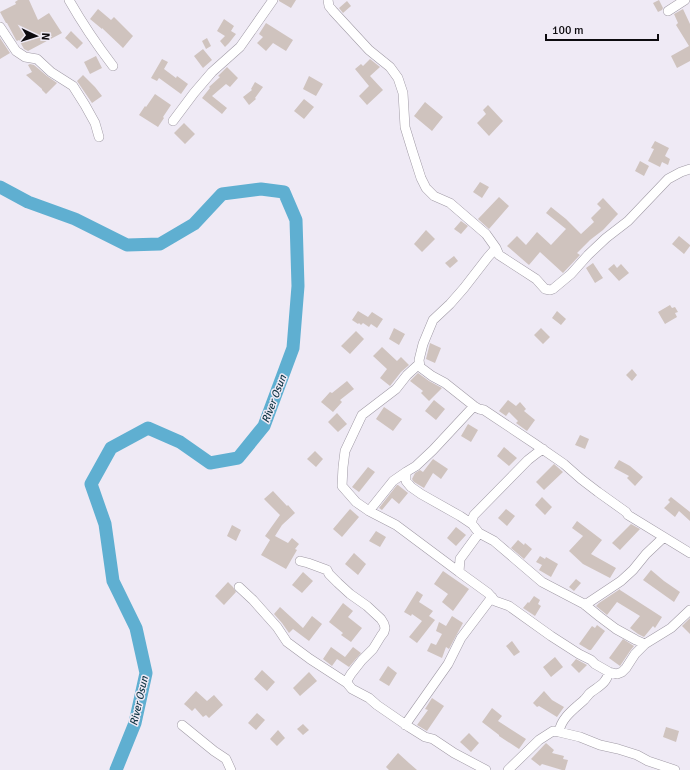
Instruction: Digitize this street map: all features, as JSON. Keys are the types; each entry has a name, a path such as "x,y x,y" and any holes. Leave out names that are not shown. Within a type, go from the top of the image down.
{"street":[{"path":"69,0 104,55 113,66"},
{"path":"173,121 212,72 240,46 273,0"},
{"path":"328,0 329,6 333,12 369,50 390,67 398,78 403,92 405,127 421,178 426,188 434,196 450,203 460,211 486,234 499,255 536,279 545,289 554,289 571,274 606,238 628,221 668,179 690,169"},
{"path":"668,11 685,0"},
{"path":"0,27 16,51 25,57 37,59 52,72 73,86 86,105 95,122 100,137"},
{"path":"496,248 488,256 464,288 433,320 423,344 419,360 420,367 445,383 474,406 484,410 543,449 628,515 690,553"},
{"path":"419,364 407,375 396,389 362,415 345,451 342,486 356,502 369,511 396,525 488,593 495,601 509,606 531,620 551,636 609,672 617,674 622,672 635,654 645,644 671,628 690,610"},
{"path":"369,511 393,481 416,466 474,406"},
{"path":"472,524 474,515 528,460 543,449"},
{"path":"406,472 406,480 411,487 472,524 479,533 494,541 542,582 586,605 616,628 645,644"},
{"path":"459,572 460,559 479,533"},
{"path":"586,605 621,581 664,537"},
{"path":"300,561 327,570 338,583 381,619 384,624 384,632 373,649 351,674 347,683"},
{"path":"239,587 277,627 287,642 405,725 425,737 433,739 454,753 486,770"},
{"path":"405,725 448,664 461,638 492,597"},
{"path":"559,732 562,721 589,694 601,686 609,672"},
{"path":"182,725 226,759 231,770"},
{"path":"508,770 539,740 553,731 580,737 600,745 618,748 648,761 676,770"}],"building":[{"path":"18,0 29,0 38,20 49,13 62,33 28,51 24,49 19,40 16,40 0,12 16,4 15,2"},
{"path":"279,0 296,0 291,8"},
{"path":"659,0 663,8 658,12 653,3"},
{"path":"347,1 351,6 343,13 339,8"},
{"path":"98,9 111,20 114,17 133,36 123,48 90,19"},
{"path":"683,9 690,24 690,61 677,68 671,56 689,46 676,25 678,23 674,14"},
{"path":"224,19 234,26 231,31 236,34 225,47 220,41 225,36 217,31"},
{"path":"266,23 293,40 286,51 273,43 266,51 257,43 263,37 259,34"},
{"path":"71,31 83,43 77,49 65,38"},
{"path":"0,38 10,53 0,59"},
{"path":"207,38 211,46 206,49 202,41"},
{"path":"203,49 212,60 203,68 194,56"},
{"path":"96,56 102,68 90,74 84,62"},
{"path":"162,59 168,62 164,69 176,78 177,76 188,84 181,94 159,78 157,81 151,78"},
{"path":"370,59 380,67 370,76 383,90 367,105 359,96 369,86 355,69 361,64 363,66"},
{"path":"28,65 34,65 57,83 46,94 26,75 32,72"},
{"path":"227,67 238,78 230,87 226,84 212,96 227,108 222,114 202,98 210,88 209,87 220,77 218,76"},
{"path":"83,75 102,96 92,103 77,81"},
{"path":"309,76 323,84 316,96 303,89"},
{"path":"255,82 263,87 255,98 256,99 249,105 243,97 252,90 251,89"},
{"path":"155,94 171,105 158,127 139,115"},
{"path":"304,99 314,107 304,119 294,111"},
{"path":"425,102 443,117 432,131 414,116"},
{"path":"488,105 503,121 489,136 477,123 486,114 483,110"},
{"path":"184,123 195,134 185,144 174,133"},
{"path":"655,141 669,148 665,156 670,159 668,165 662,162 660,167 648,161 654,149 651,148"},
{"path":"640,161 649,166 644,176 635,171"},
{"path":"480,182 489,187 482,198 473,192"},
{"path":"499,197 509,206 489,229 478,219"},
{"path":"603,198 618,214 603,230 577,253 580,255 563,273 540,252 529,265 507,246 517,236 526,245 537,232 551,245 566,229 546,213 551,207 581,234 594,222 591,218 601,208 597,204"},
{"path":"461,221 468,226 461,234 454,229"},
{"path":"426,230 435,239 422,252 414,244"},
{"path":"679,236 690,245 684,254 672,244"},
{"path":"454,256 458,261 450,268 445,263"},
{"path":"593,263 603,278 595,283 586,268"},
{"path":"614,264 617,268 621,264 629,273 619,281 608,269"},
{"path":"670,305 672,308 675,307 678,312 675,313 677,317 665,324 658,312"},
{"path":"358,311 368,317 372,312 383,319 377,328 371,324 369,327 363,323 361,325 352,320"},
{"path":"557,311 566,319 561,325 552,318"},
{"path":"394,328 405,334 399,345 389,339"},
{"path":"541,328 550,337 543,344 534,335"},
{"path":"356,331 364,339 350,354 341,346"},
{"path":"430,343 441,348 435,363 426,359"},
{"path":"382,347 397,361 401,357 409,365 401,372 390,386 380,378 387,369 373,356"},
{"path":"632,369 637,375 632,381 626,375"},
{"path":"418,373 442,388 429,401 421,393 423,391 410,381"},
{"path":"347,381 354,389 340,400 342,402 333,412 321,402 330,392 332,393"},
{"path":"434,400 445,409 436,420 425,411"},
{"path":"508,400 516,406 520,402 526,409 524,411 535,420 527,431 516,423 518,421 509,412 506,416 499,411"},
{"path":"384,407 402,419 393,431 376,419"},
{"path":"337,413 347,424 338,432 328,422"},
{"path":"468,424 478,430 471,442 461,436"},
{"path":"580,435 589,439 585,449 575,445"},
{"path":"504,447 517,458 509,466 497,456"},
{"path":"315,451 323,459 316,467 307,459"},
{"path":"433,459 448,469 441,479 433,473 424,488 412,479 415,473 420,470 423,472"},
{"path":"619,460 630,466 643,477 635,486 627,478 629,476 614,468"},
{"path":"554,464 563,472 544,490 536,482"},
{"path":"368,467 375,472 359,492 352,487"},
{"path":"397,485 408,493 399,504 392,498 382,510 379,508"},
{"path":"273,491 295,513 282,525 275,536 288,543 292,538 299,544 295,549 297,550 286,569 261,555 270,540 265,536 280,515 264,499"},
{"path":"542,497 552,507 545,515 535,505"},
{"path":"671,497 690,512 690,521 679,511 675,517 664,508 670,502 668,500"},
{"path":"350,509 359,517 342,537 333,529"},
{"path":"506,509 515,516 507,526 498,518"},
{"path":"577,521 602,540 591,554 616,568 610,578 583,564 569,551 583,536 572,528"},
{"path":"631,524 640,529 620,550 612,543"},
{"path":"232,525 241,530 236,541 227,536"},
{"path":"456,527 466,535 456,546 447,538"},
{"path":"376,531 386,537 380,547 369,541"},
{"path":"518,540 524,545 525,543 532,549 524,559 511,548"},
{"path":"354,553 366,564 358,575 345,564"},
{"path":"540,556 545,559 546,557 558,564 551,577 539,570 542,565 536,562"},
{"path":"651,570 680,592 674,602 643,580"},
{"path":"443,571 469,589 453,611 442,602 448,594 434,584"},
{"path":"303,572 313,581 302,593 292,585"},
{"path":"576,579 581,583 574,591 569,587"},
{"path":"228,582 236,592 224,605 215,596"},
{"path":"620,589 662,617 655,628 653,626 644,637 630,628 640,616 617,602 607,615 596,606"},
{"path":"417,591 423,595 419,602 433,611 429,616 435,620 417,643 409,637 422,621 412,614 411,616 404,612"},
{"path":"534,596 540,600 538,604 541,606 535,616 523,608"},
{"path":"343,603 353,611 348,617 362,628 351,642 341,635 343,633 329,622"},
{"path":"280,607 303,628 312,616 322,624 309,641 293,629 289,633 274,614"},
{"path":"452,616 463,623 449,649 446,647 442,658 427,651 431,643 436,645 442,634 436,631 439,622 446,626"},
{"path":"690,618 690,634 682,626"},
{"path":"597,625 605,631 591,650 589,650 579,644 592,626 595,628"},
{"path":"623,639 634,646 620,666 609,658"},
{"path":"512,641 520,652 514,656 506,646"},
{"path":"331,647 345,657 353,647 361,653 349,667 337,659 332,666 323,659"},
{"path":"555,657 563,667 551,677 543,667"},
{"path":"576,659 587,665 579,673 571,665"},
{"path":"388,666 397,673 389,686 379,680"},
{"path":"262,670 275,682 267,691 254,679"},
{"path":"309,672 317,681 300,696 293,688"},
{"path":"196,691 207,701 214,695 223,705 209,718 206,715 203,717 195,708 192,711 184,704"},
{"path":"544,691 552,700 564,707 557,717 539,706 537,707 533,703"},
{"path":"432,698 444,706 427,731 417,725 428,710 425,709"},
{"path":"492,708 502,716 498,721 526,739 519,749 499,736 482,722"},
{"path":"257,713 265,720 256,730 248,723"},
{"path":"303,724 309,730 303,735 297,729"},
{"path":"666,727 679,731 676,742 663,737"},
{"path":"278,730 285,738 277,746 270,739"},
{"path":"469,733 479,743 471,752 460,742"},
{"path":"546,743 554,750 552,753 564,756 563,759 568,760 565,770 542,764 540,766 531,759"},
{"path":"398,753 417,770 389,770 386,767"}],"waterway":[{"name":"River Osun","path":"0,187 28,202 75,219 127,245 160,244 194,224 222,194 261,189 284,192 296,220 298,286 293,348 264,426 238,458 210,463 180,442 148,428 111,448 91,484 105,524 113,581 136,628 146,673 135,723 116,770"}]}
